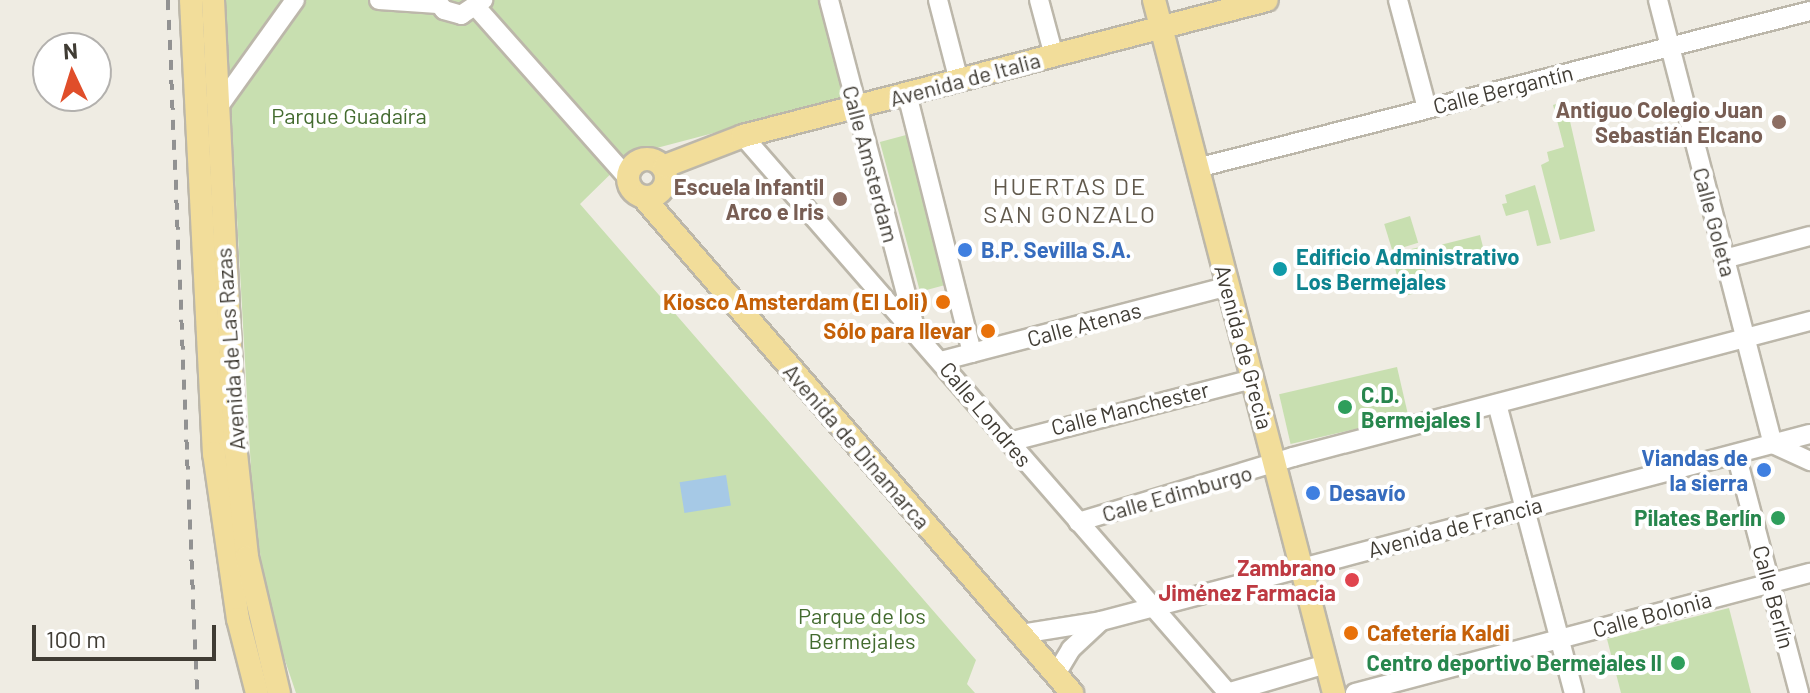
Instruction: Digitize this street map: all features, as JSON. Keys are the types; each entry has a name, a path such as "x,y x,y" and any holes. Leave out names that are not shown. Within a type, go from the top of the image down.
{"main road":[{"name":"Avenida de Las Razas","path":"191,0 214,453 238,619 257,693"},
{"name":"Avenida de Las Razas","path":"213,0 235,444 247,557 279,693"},
{"name":"Avenida de Grecia","path":"1154,0 1334,693"},
{"name":"Avenida de Italia","path":"626,176 648,161 665,166 743,136 1267,0"},
{"path":"643,197 667,178 665,166"},
{"name":"Avenida de Dinamarca","path":"626,176 630,190 643,197 1072,693"}],"street":[{"path":"217,109 295,0"},
{"path":"379,0 437,2 461,15 480,4 626,176"},
{"name":"Calle Amsterdam","path":"829,0 915,328"},
{"path":"938,0 959,81"},
{"path":"1039,0 1054,56"},
{"path":"1398,0 1427,108"},
{"name":"Calle Goleta","path":"1658,0 1773,444"},
{"name":"Calle Bergantín","path":"1197,168 1810,11"},
{"path":"907,94 972,353"},
{"name":"Calle Londres","path":"743,136 915,328 1009,442 1228,693"},
{"path":"1724,259 1810,236"},
{"name":"Calle Atenas","path":"941,361 1228,286"},
{"name":"Calle Edimburgo","path":"1078,522 1497,404 1810,321"},
{"name":"Calle Manchester","path":"1009,442 1252,379"},
{"path":"1497,404 1574,693"},
{"name":"Avenida de Francia","path":"1021,634 1101,621 1810,434"},
{"path":"1773,444 1810,461"},
{"name":"Calle Berlín","path":"1736,454 1799,693"},
{"name":"Calle Bolonia","path":"1355,693 1810,573"},
{"path":"1071,649 1101,621"},
{"path":"1056,674 1074,638 1063,627"},
{"path":"1228,693 1326,664"}],"green space":[{"path":"225,0 822,0 846,98 630,155 580,204 976,660 967,684 975,693 296,693 269,613 253,506"},
{"path":"1560,103 1561,110 1567,108 1595,231 1560,240 1541,165 1549,161 1547,152 1564,147 1553,105"},
{"path":"906,135 946,285 920,292 880,142"},
{"path":"1535,185 1551,243 1537,246 1528,210 1506,216 1502,204 1507,203 1505,195"},
{"path":"1410,216 1418,243 1392,251 1384,224"},
{"path":"1480,235 1485,255 1447,265 1442,244"},
{"path":"1420,247 1430,290 1402,296 1392,254"},
{"name":"C.D. Bermejales I","path":"1397,367 1408,417 1291,444 1279,394"},
{"name":"Centro deportivo Bermejales II","path":"1729,608 1751,693 1621,693 1607,639"}],"water":[{"path":"726,475 731,506 684,513 680,482"}],"railway":[{"path":"168,0 197,693"}],"place":[{"name":"Antiguo Colegio Juan Sebastián Elcano","path":"1779,122"},
{"name":"Escuela Infantil Arco e Iris","path":"840,199"},
{"name":"B.P. Sevilla S.A.","path":"965,250"},
{"name":"Edificio Administrativo Los Bermejales","path":"1280,269"},
{"name":"Kiosco Amsterdam (El Loli)","path":"943,302"},
{"name":"Sólo para llevar","path":"988,331"},
{"name":"C.D. Bermejales I","path":"1345,407"},
{"name":"Viandas de la sierra","path":"1764,470"},
{"name":"Desavío","path":"1313,493"},
{"name":"Pilates Berlín","path":"1778,518"},
{"name":"Zambrano Jiménez Farmacia","path":"1352,580"},
{"name":"Cafetería Kaldi","path":"1351,633"},
{"name":"Centro deportivo Bermejales II","path":"1678,663"}],"district":[{"name":"HUERTAS DE SAN GONZALO","path":"1070,200"}],"park label":[{"name":"Parque Guadaíra","path":"349,116"},
{"name":"Parque de los Bermejales","path":"862,628"}]}
